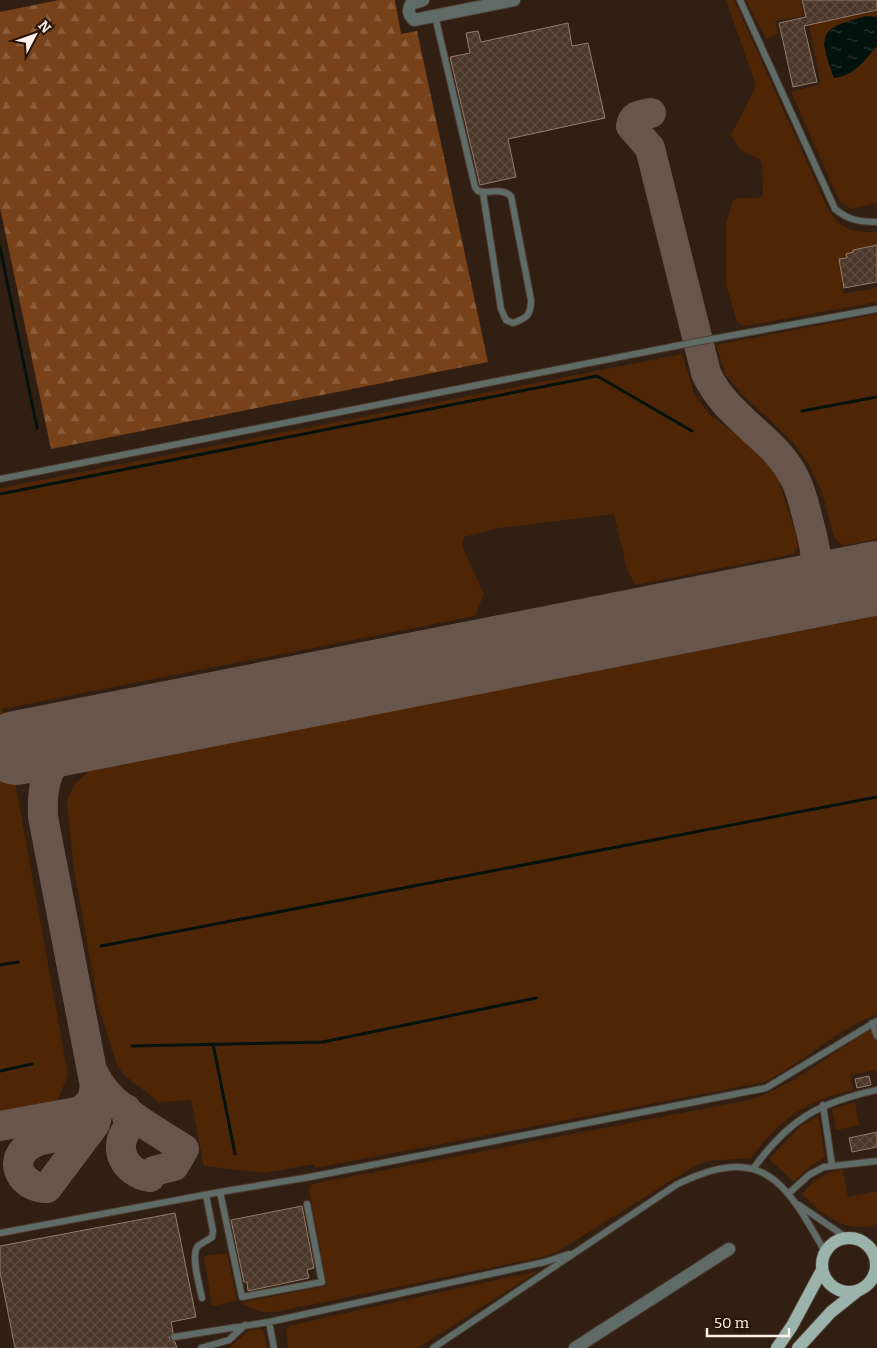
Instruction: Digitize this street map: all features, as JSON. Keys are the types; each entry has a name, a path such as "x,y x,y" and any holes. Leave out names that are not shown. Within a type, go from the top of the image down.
{"main road":[{"path":"777,1348 792,1326 822,1270 825,1252 838,1240 847,1238 864,1242 877,1239"},
{"path":"798,1348 831,1312 871,1282 876,1274 875,1256 864,1242"},
{"path":"822,1270 831,1285 838,1290 856,1292"}],"street":[{"path":"423,0 410,4 408,8 410,16 414,20 514,0"},
{"path":"574,1348 729,1249"}],"lane":[{"path":"740,0 836,209 844,216 862,222 877,222"},
{"path":"435,16 472,181 478,191 483,193 497,190 511,196 531,300 531,311 527,318 513,323 506,320 501,309 483,193"},
{"path":"0,479 696,342 877,309"},
{"path":"0,1234 206,1194 303,1179 766,1088 875,1022 877,1036"},
{"path":"753,1169 786,1130 807,1113 824,1105 877,1090"},
{"path":"824,1105 832,1165"},
{"path":"790,1193 809,1175 832,1165 857,1165 877,1161"},
{"path":"433,1348 545,1275 574,1252 691,1178 704,1172 730,1167 753,1169 775,1180 790,1193 798,1204 825,1252"},
{"path":"220,1192 242,1298 322,1282 307,1204"},
{"path":"202,1298 196,1252 198,1247 212,1237 213,1231 206,1194"},
{"path":"798,1204 847,1238"},
{"path":"174,1337 269,1322 545,1262 574,1252"},
{"path":"269,1322 274,1348"},
{"path":"201,1348 229,1340 245,1325"}],"shaded area":[{"path":"726,0 734,0 833,217 848,229 877,232 877,245 853,250 853,252 846,254 847,258 840,259 844,288 842,294 877,288 877,302 745,326 737,322 726,284 726,222 733,201 736,198 759,198 763,194 762,163 758,158 741,151 731,135 754,90 755,83"},
{"path":"746,0 800,0 804,16 775,21 778,34 766,39"},
{"path":"877,10 877,17 866,16 824,44 834,78 864,61 877,46 877,203 851,209 840,202 791,92 821,84 809,25"},
{"path":"877,314 877,539 843,546 834,537 822,492 808,463 792,441 743,395 726,375 716,345"},
{"path":"682,354 694,393 708,413 743,440 777,475 799,545 794,554 635,585 627,569 614,514 499,528 464,537 462,546 484,594 475,616 2,709 68,1075 53,1106 0,1115 0,488"},
{"path":"877,616 877,1014 848,1029 792,1066 764,1082 316,1168 314,1164 265,1173 204,1166 191,1100 159,1102 124,1075 117,1065 98,1005 73,863 67,800 74,785 90,770"},
{"path":"877,1028 877,1070 850,1075 853,1090 821,1100 795,1114 773,1132 751,1158 709,1161 693,1167 557,1252 542,1257 276,1312 261,1312 240,1303 327,1286 309,1189 312,1184 749,1100 781,1087 868,1031"},
{"path":"855,1102 859,1125 836,1130 832,1109"},
{"path":"818,1116 825,1157 808,1168 794,1182 769,1159 801,1126"},
{"path":"843,1170 848,1197 877,1191 877,1225 854,1227 835,1221 802,1194 820,1177 831,1172"},
{"path":"227,1253 237,1301 212,1306 204,1256"},
{"path":"538,1271 418,1348 288,1348 286,1330 291,1325"},
{"path":"261,1329 264,1332 267,1348 229,1348 250,1330"}],"green space":[{"path":"59,0 395,0 401,34 417,31 488,362 51,449 0,208 0,12"}],"water":[{"path":"866,16 877,17 877,46 853,71 834,78 825,50 826,34 839,25"}],"building":[{"path":"802,0 877,0 877,10 804,26 817,82 793,87 779,23 806,17"},
{"path":"568,23 572,46 588,43 605,118 508,139 516,177 480,185 450,57 470,53 466,33 478,31 481,42"},
{"path":"877,245 877,282 844,288 839,259 847,258 846,254 853,252 853,250"},
{"path":"869,1076 871,1085 857,1088 855,1079"},
{"path":"877,1132 877,1147 852,1152 849,1138"},
{"path":"302,1206 314,1268 307,1270 309,1278 248,1291 247,1282 244,1282 231,1220"},
{"path":"175,1213 196,1317 171,1322 173,1332 169,1338 175,1342 177,1348 15,1348 0,1272 0,1246"}],"waterway":[{"path":"0,247 37,428"},
{"path":"0,494 597,376 692,431"},
{"path":"802,411 877,397"},
{"path":"101,946 877,797"},
{"path":"0,965 18,962"},
{"path":"132,1046 323,1042 536,998"},
{"path":"213,1044 235,1154"},
{"path":"0,1071 32,1064"}],"taxiway":[{"path":"651,113 636,117 631,126 650,148 706,373 725,402 785,463 794,477 802,497 814,542 816,561 815,568 807,582 790,595"},
{"path":"817,557 824,568 833,576 857,582"},
{"path":"78,1134 42,1140 30,1145 20,1156 18,1163 22,1176 33,1185 47,1188 95,1124 99,1107 43,817 43,796 46,779 52,766 72,747 120,727"},
{"path":"94,1074 101,1086 121,1107 133,1116 146,1125 184,1149 174,1166 154,1171 150,1177 141,1175 128,1165 121,1151 121,1143 129,1127 126,1109"},
{"path":"0,1126 82,1111 93,1099 95,1083"}],"runway":[{"path":"16,748 877,578"}]}
